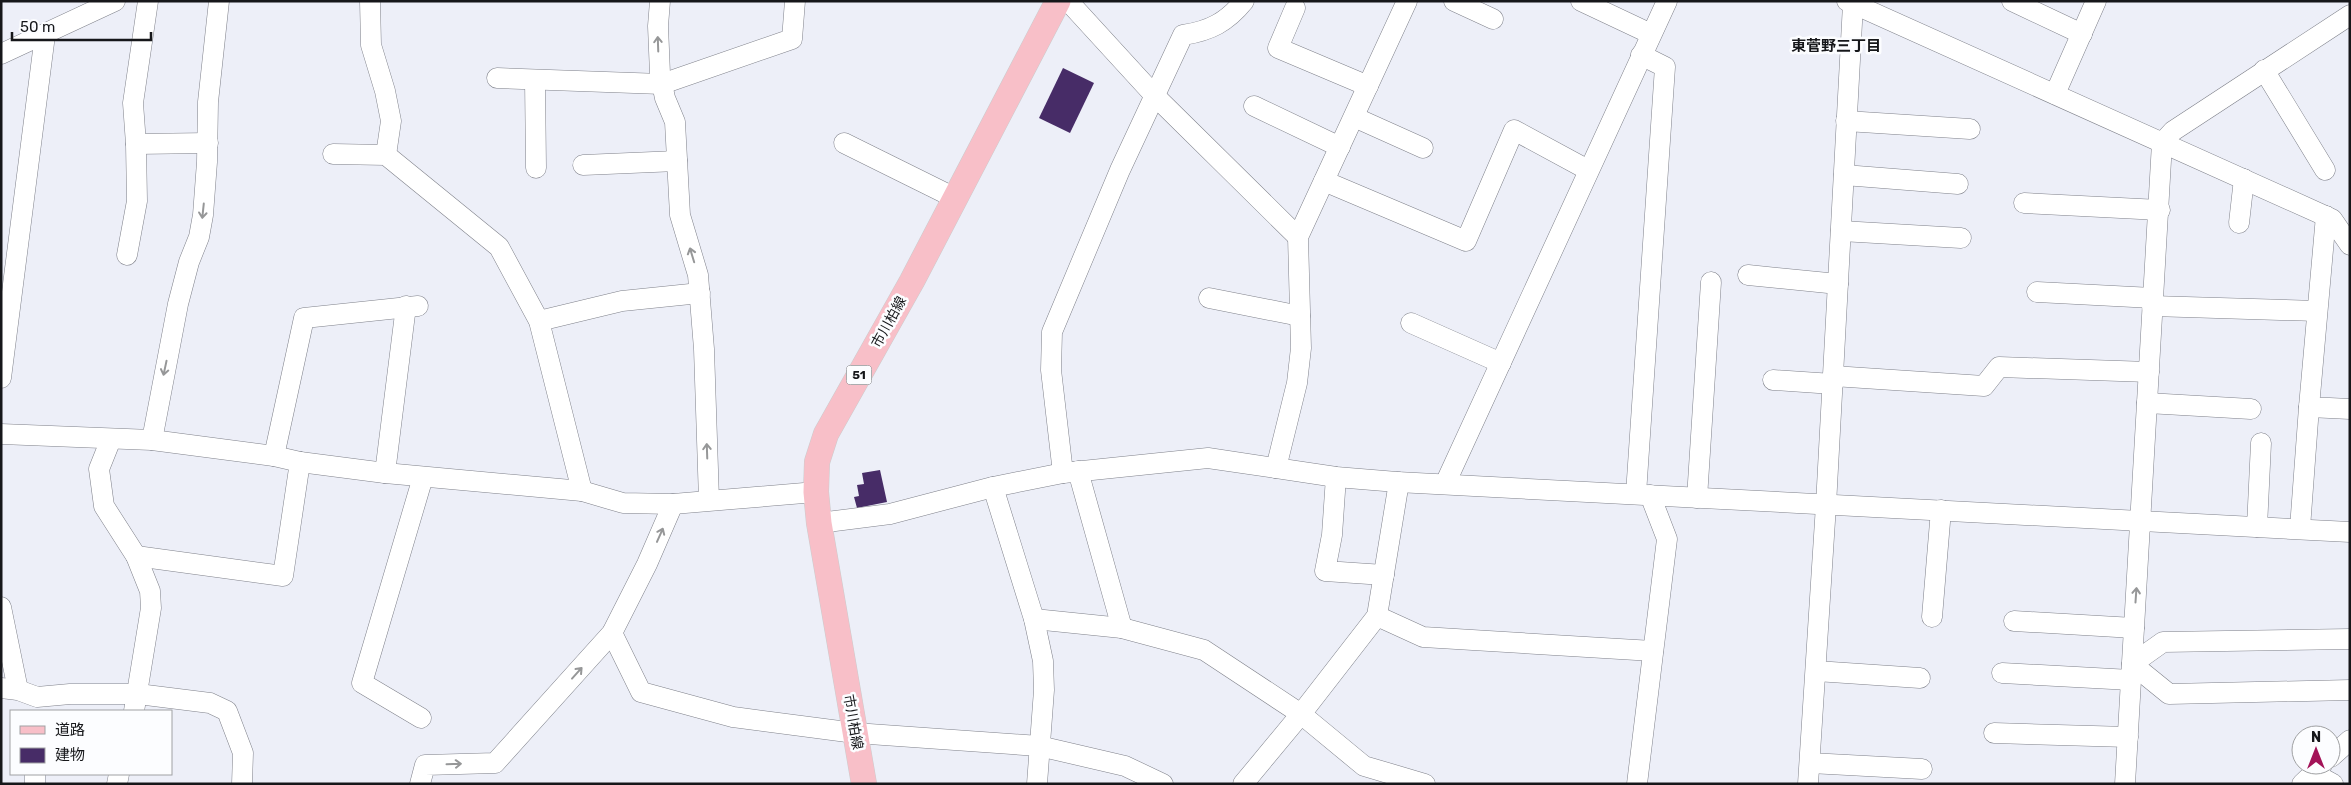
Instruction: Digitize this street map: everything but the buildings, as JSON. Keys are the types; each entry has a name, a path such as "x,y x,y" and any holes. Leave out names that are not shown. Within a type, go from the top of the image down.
{"main road":[{"name":"市川柏線","path":"864,784 819,523 816,492 817,462 826,434 912,281 1058,1"}],"street":[{"path":"127,254 137,201 133,103 148,1"},
{"path":"152,440 178,304 188,262 199,237 208,153 208,102 219,1"},
{"path":"370,1 371,45 386,91 392,121 386,155"},
{"path":"660,1 658,26 660,74 674,122 680,215 698,275 700,293 704,348 709,500"},
{"path":"497,78 662,84 792,39 795,1"},
{"path":"1068,1 1154,96 1298,237"},
{"path":"1122,628 1070,472 1051,370 1052,332 1120,170 1183,35 1204,32 1232,16 1244,1"},
{"path":"1276,468 1297,383 1301,348 1298,237 1407,1"},
{"path":"1454,1 1493,19"},
{"path":"1581,1 1651,34"},
{"path":"1445,484 1640,54 1666,1"},
{"path":"2012,1 2082,34"},
{"path":"2055,94 2096,1"},
{"path":"1,54 113,2"},
{"path":"1808,784 1833,380 1844,175 1850,3 2326,216 2332,219 2350,245"},
{"path":"1295,8 1278,48 1368,86"},
{"path":"2125,784 2160,210 2162,143 2173,131 2350,15"},
{"path":"1,378 44,35"},
{"path":"1637,784 1667,539 1643,495 1665,67 1640,54"},
{"path":"2264,70 2325,170"},
{"path":"535,80 536,168"},
{"path":"1254,106 1340,147"},
{"path":"1354,117 1423,148"},
{"path":"1846,122 1970,128"},
{"path":"1324,181 1466,241 1514,130 1588,170"},
{"path":"844,143 955,198"},
{"path":"136,144 208,153"},
{"path":"333,154 386,155 499,246 539,321 582,491"},
{"path":"583,164 677,161"},
{"path":"1844,175 1958,184"},
{"path":"2238,224 2244,179"},
{"path":"2024,203 2160,210"},
{"path":"2300,528 2326,216"},
{"path":"1840,236 1954,244"},
{"path":"1748,275 1838,284"},
{"path":"1697,498 1711,282"},
{"path":"2037,292 2153,302 2317,311"},
{"path":"539,321 622,301 700,293"},
{"path":"1209,298 1300,316"},
{"path":"274,456 304,318 412,306 385,473"},
{"path":"1410,323 1501,363"},
{"path":"1773,380 1833,380 1984,386 1999,367 2149,372"},
{"path":"2147,403 2250,409"},
{"path":"2309,407 2350,409"},
{"path":"1,434 152,440 385,473 582,491 624,503 673,504 816,492"},
{"path":"111,439 99,469 104,506 136,556 150,591 152,608 136,702"},
{"path":"2256,527 2261,443"},
{"path":"819,523 890,514 994,487 1070,472 1208,458 1336,477 1399,482 2350,532"},
{"path":"136,556 283,576 300,462"},
{"path":"420,718 362,683 423,477"},
{"path":"1336,477 1332,535 1325,571 1384,575"},
{"path":"1243,784 1301,714 1377,616 1399,482"},
{"path":"994,487 1034,619 1042,661 1044,690 1037,784"},
{"path":"420,784 425,765 495,763 612,633 647,564 673,504"},
{"path":"1932,617 1941,510"},
{"path":"1,607 23,696 70,694 136,702 210,703 227,711 243,754 242,784"},
{"path":"1377,616 1423,637 1653,650"},
{"path":"1034,619 1122,628 1204,650 1301,714 1364,766 1426,784"},
{"path":"2014,621 2134,628"},
{"path":"612,633 641,692 733,717 855,733 1039,746 1125,766 1163,784"},
{"path":"2131,672 2163,642 2350,639"},
{"path":"1816,672 1920,678"},
{"path":"2002,673 2131,672 2169,694 2350,690"},
{"path":"1994,733 2128,737"},
{"path":"1810,763 1922,770"},
{"path":"2314,775 2334,784"}],"district":[{"name":"東菅野三丁目","path":"1836,46"}]}
